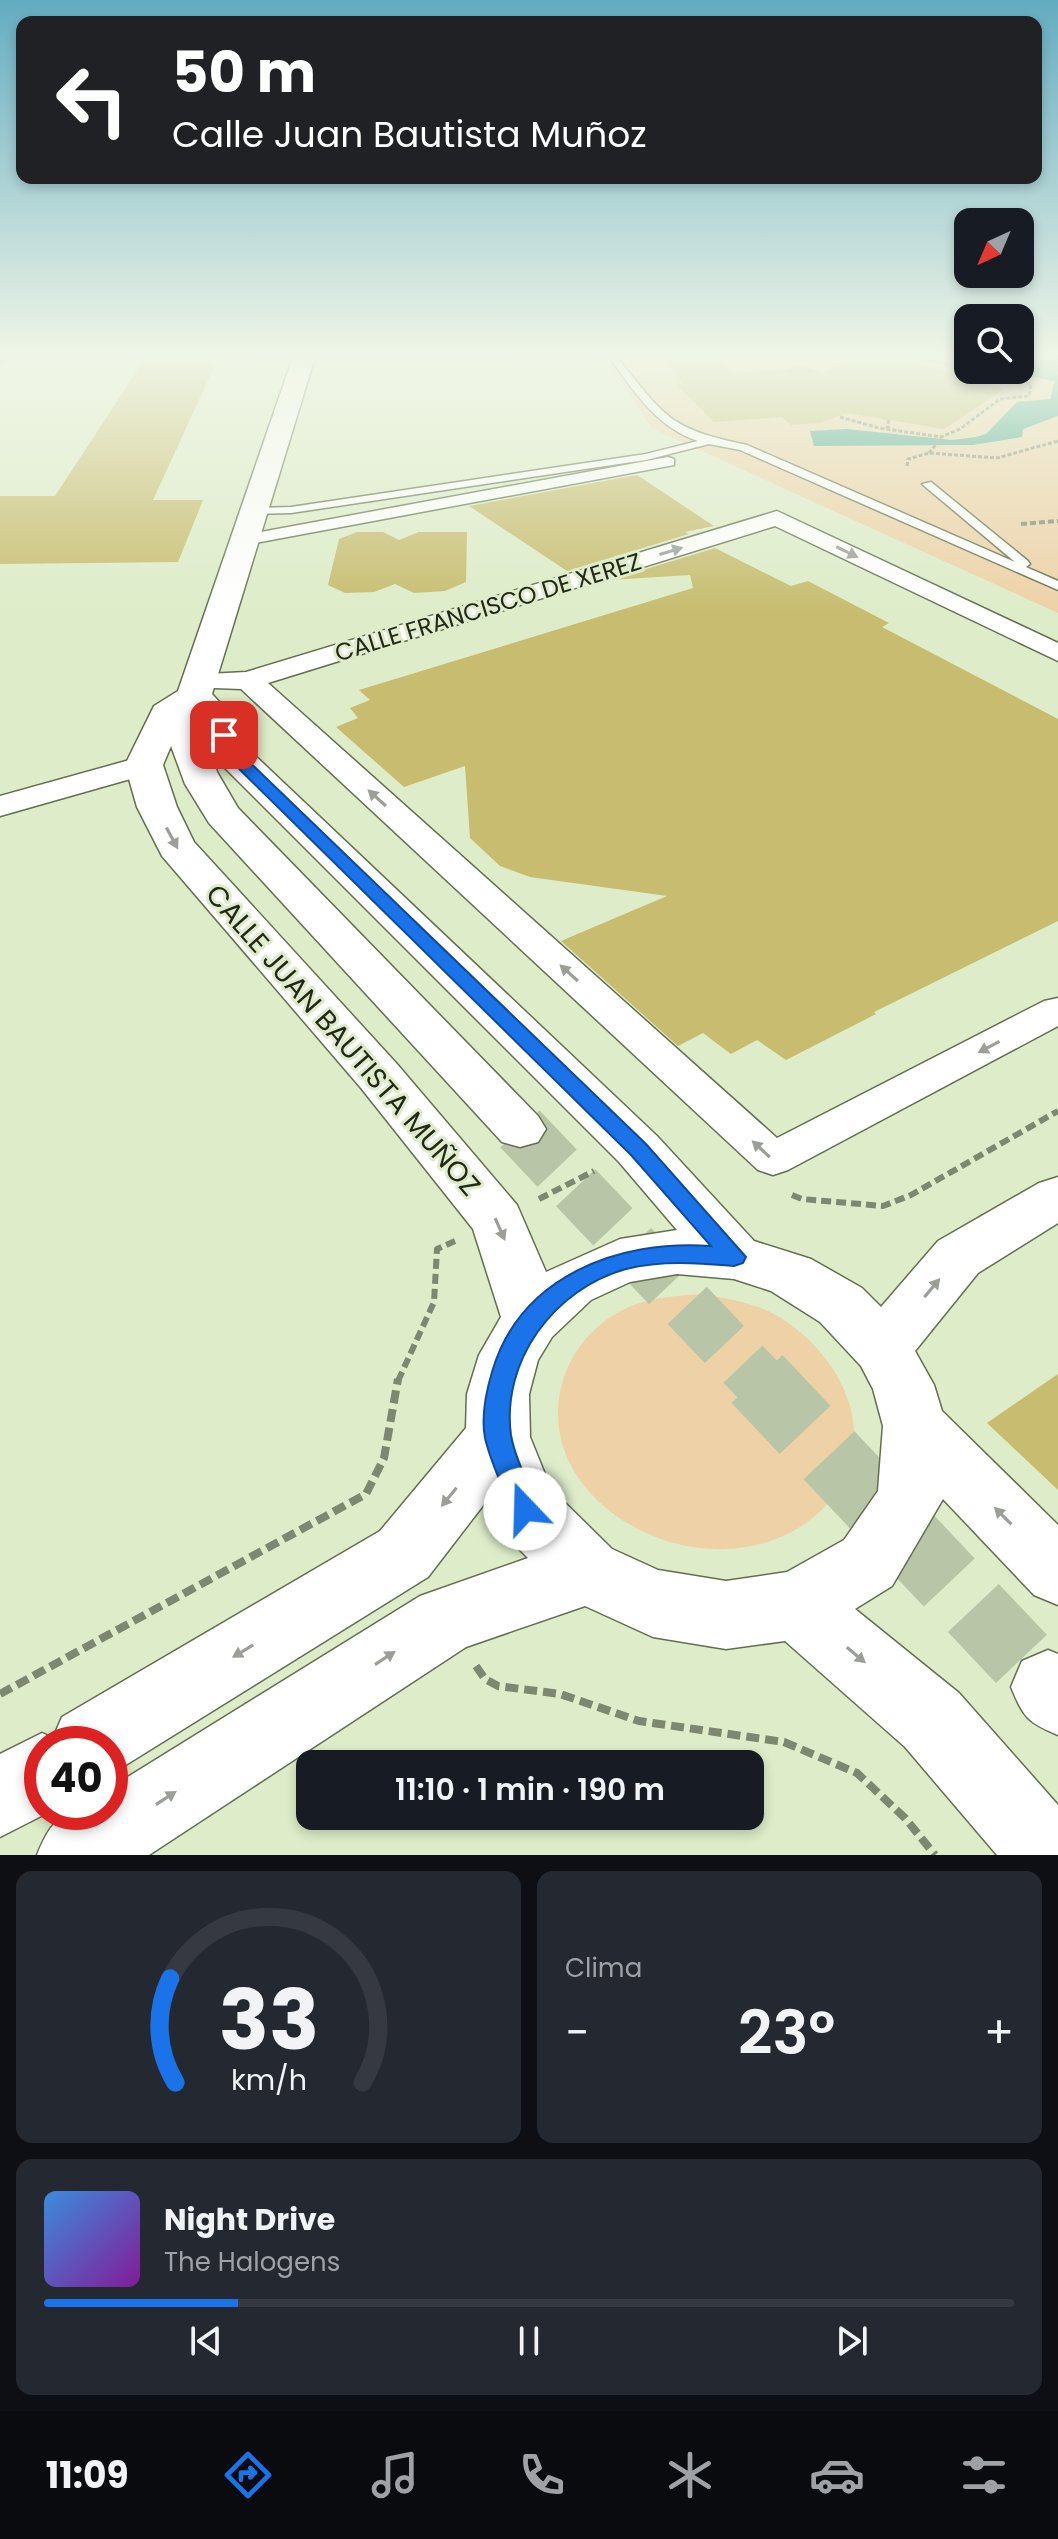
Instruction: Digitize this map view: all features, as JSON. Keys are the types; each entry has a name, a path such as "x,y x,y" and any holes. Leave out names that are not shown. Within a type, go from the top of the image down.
{"street":[{"path":"277,441 196,688 187,728 193,759 202,782 223,815 520,1129"},
{"path":"244,540 668,462"},
{"name":"CALLE FRANCISCO DE XEREZ","path":"196,688 248,680 777,518 1058,653"},
{"path":"248,680 773,1159 1058,1010"},
{"path":"0,806 144,765 167,714 196,688"},
{"path":"196,688 216,718 231,753 638,1149 734,1257"},
{"name":"CALLE JUAN BAUTISTA MUÑOZ","path":"144,765 157,807 176,847 379,1076 497,1220 514,1262 531,1320"},
{"path":"882,1348 958,1257 1058,1197"},
{"path":"677,1252 734,1257 791,1275 841,1305 882,1348 903,1385 915,1426 910,1499 868,1563 797,1605 726,1615 653,1603 588,1572 525,1509 498,1437 498,1394 509,1355 531,1320 571,1284 620,1261 677,1252"},
{"path":"915,1426 1058,1572"},
{"path":"119,1726 404,1554 498,1437"},
{"path":"77,1855 445,1620 588,1572"},
{"path":"797,1605 932,1720 1049,1855"},
{"path":"0,1798 24,1783"}],"lane":[{"path":"702,441 743,447 1058,586"},
{"path":"254,511 291,510 646,457 705,442"},
{"path":"927,484 1042,578"}],"path":[{"path":"929,453 938,441"},
{"path":"927,484 907,471 908,459 929,453 997,458 1058,441"},
{"path":"1016,524 1058,521"},
{"path":"788,1194 802,1199 883,1206 911,1195 1058,1111"},
{"path":"533,1202 608,1164"},
{"path":"0,1694 366,1494 384,1458 399,1374 434,1302 437,1249 469,1234"},
{"path":"470,1658 485,1679 498,1686 560,1694 639,1721 784,1742 857,1773 905,1818 935,1855"}],"shaded area":[{"path":"679,441 1058,441 1058,613"},
{"path":"701,1294 735,1300 767,1311 787,1322 812,1343 832,1368 846,1395 854,1423 853,1452 845,1479 827,1505 800,1527 773,1540 744,1547 714,1549 684,1546 655,1537 628,1523 603,1505 582,1483 568,1461 560,1437 558,1413 568,1366 581,1345 598,1327 619,1312 638,1304"}],"water":[{"path":"813,441 1000,441 973,445 814,446"}],"building":[{"path":"91,441 180,441 153,500 203,500 178,562 0,564 0,496 55,496"},
{"path":"637,475 714,526 685,532 689,534 567,571 469,506"},
{"path":"357,532 383,532 399,540 419,532 467,532 466,582 445,591 414,593 395,584 374,592 345,593 328,585 339,539"},
{"path":"715,548 791,586 808,581 889,623 882,627 1058,719 1058,921 874,1012 876,1014 786,1060 757,1040 731,1054 703,1033 678,1046 561,941 667,896 530,877 500,866 470,838 465,766 404,787 336,727 358,718 350,708 370,700 359,690 693,588 690,575 610,580"},
{"path":"1058,1374 1058,1490 987,1423"}],"tunnel":[{"path":"520,1129 759,1381"},
{"path":"757,1379 1048,1687"}],"route":[{"path":"224,735 231,753 638,1149 734,1257 677,1252 620,1261 571,1284 531,1320 509,1355 498,1394 498,1437 525,1509"}]}
